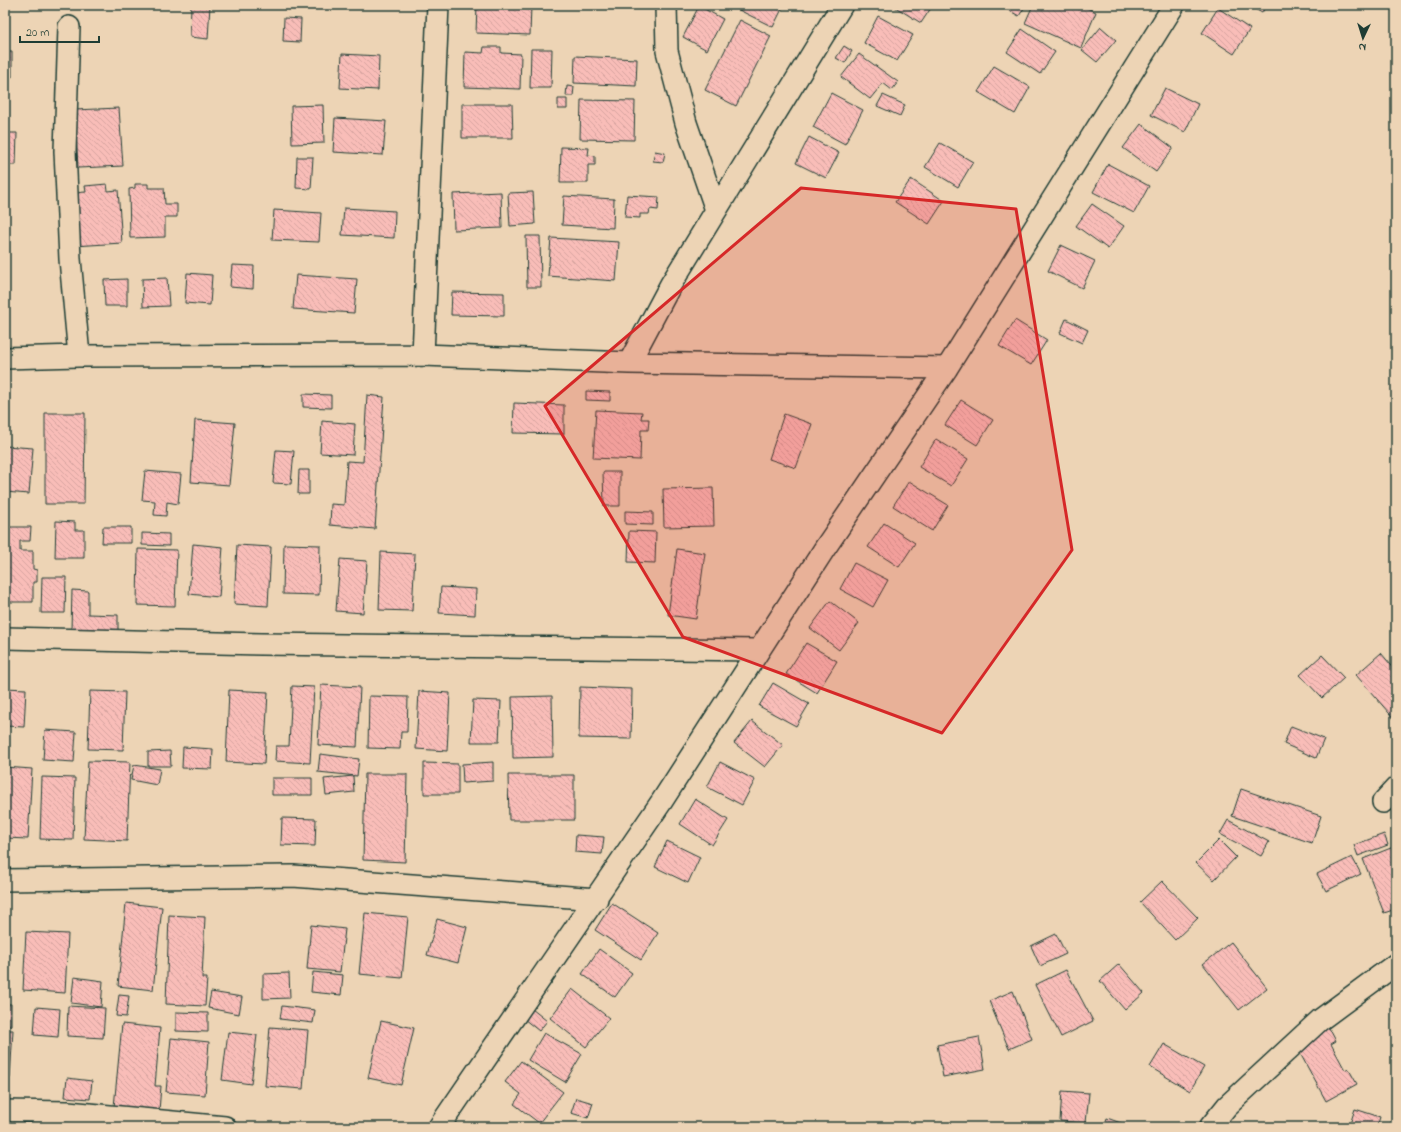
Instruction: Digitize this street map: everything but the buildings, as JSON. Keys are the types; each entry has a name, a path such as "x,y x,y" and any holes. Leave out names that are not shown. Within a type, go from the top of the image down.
{"street":[{"path":"423,355 438,5"},
{"path":"666,5 667,52 686,124 716,210"},
{"path":"629,363 671,284 842,5"},
{"path":"439,1127 597,899 759,650 947,368 1174,5"},
{"path":"68,27 65,151 70,259 79,356"},
{"path":"5,358 79,356 423,355 629,363 947,368"},
{"path":"5,638 270,644 759,650"},
{"path":"5,880 293,876 597,899"},
{"path":"1210,1127 1227,1106 1320,1020 1396,964"},
{"path":"5,1112 68,1112 225,1127"}],"highlighted area":[{"path":"801,188 1016,209 1072,550 942,733 683,637 545,406"}]}
